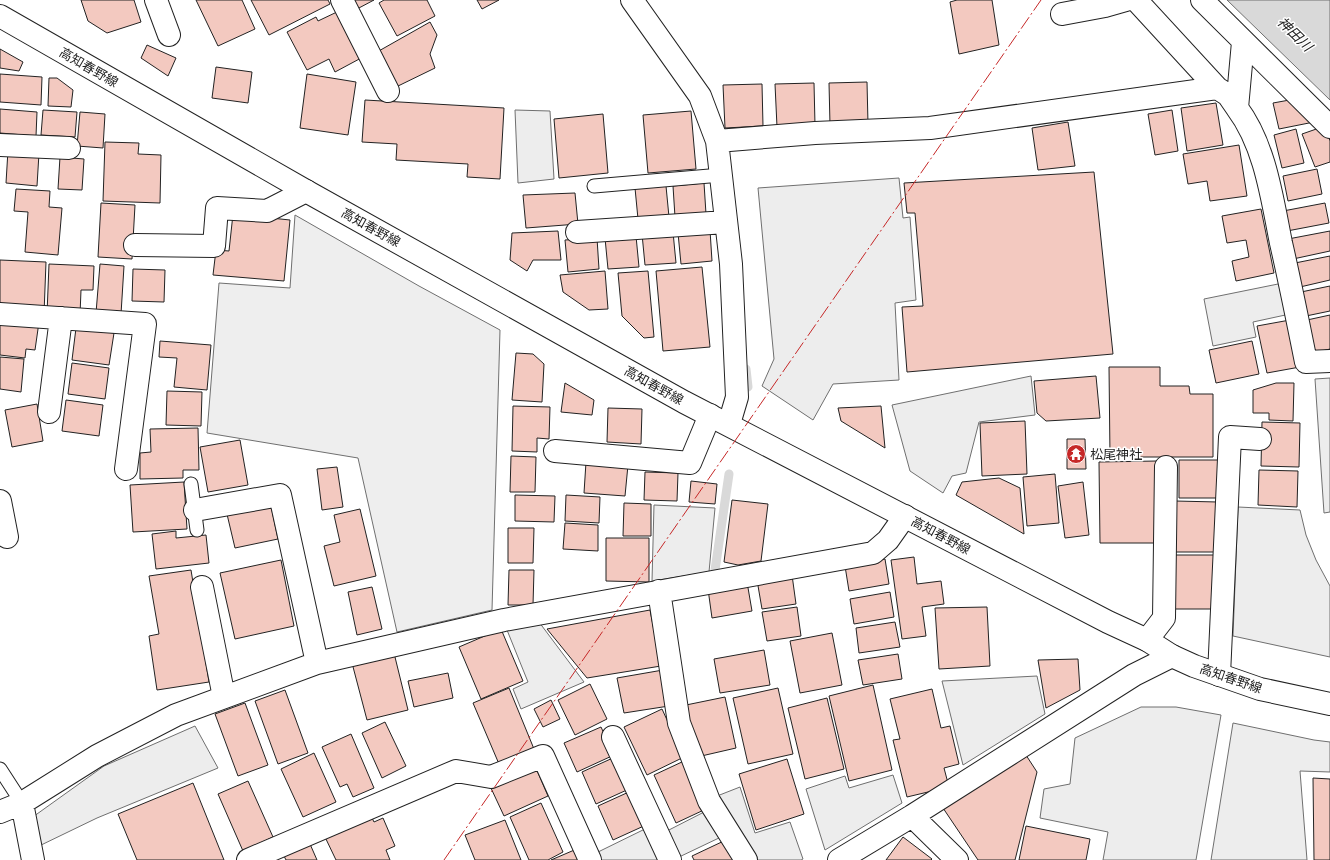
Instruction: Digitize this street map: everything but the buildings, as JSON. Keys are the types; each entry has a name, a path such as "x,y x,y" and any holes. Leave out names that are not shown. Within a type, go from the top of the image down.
{"street":[{"path":"156,0 169,35"},
{"path":"342,0 388,90"},
{"path":"555,451 690,463 719,420 737,397 731,264 720,175 722,141 700,96 632,0"},
{"path":"1062,14 1105,6 1126,0"},
{"path":"1136,0 1217,88 1228,95 1247,122 1258,146 1275,212 1306,362 1330,361"},
{"path":"1202,0 1242,42 1330,127"},
{"name":"高知春野線","path":"0,16 306,191 719,420 1108,622 1147,640 1172,656 1194,666 1260,689 1330,704"},
{"path":"1237,108 1242,42"},
{"path":"722,141 815,133 930,128 1217,88"},
{"path":"0,145 69,148"},
{"path":"135,245 214,246 217,208 267,211 306,191"},
{"path":"577,232 726,222"},
{"path":"0,314 145,324 126,468"},
{"path":"49,412 61,318"},
{"path":"1219,675 1230,437 1260,438"},
{"path":"1147,640 1164,618 1166,467"},
{"path":"196,520 280,495 317,664"},
{"path":"0,501 7,537"},
{"path":"0,812 22,803 97,756 176,716 224,697 317,664 504,620 873,553 888,540 905,516"},
{"path":"202,587 224,697"},
{"path":"659,591 679,723 709,802 746,860"},
{"path":"839,860 912,816 1134,675 1172,656"},
{"path":"613,737 670,860"},
{"path":"248,860 456,771 491,777 543,756 590,860"},
{"path":"22,803 33,860"},
{"path":"912,816 957,860"}],"lane":[{"path":"594,186 720,175"},
{"path":"191,484 196,520"},
{"path":"0,769 22,803"}],"shaded area":[{"path":"515,110 550,111 554,179 518,183"},
{"path":"899,178 903,218 910,217 916,300 895,303 899,380 833,384 813,420 762,386 774,359 758,188"},
{"path":"295,215 419,286 500,330 492,610 397,632 358,458 207,433 219,283 290,288"},
{"path":"1283,283 1290,314 1253,322 1256,337 1213,346 1204,299"},
{"path":"1031,376 1035,415 979,422 966,473 952,476 943,493 910,471 892,405"},
{"path":"1330,378 1330,512 1324,513 1315,379"},
{"path":"654,505 715,508 709,572 652,581"},
{"path":"1238,507 1300,510 1306,535 1316,560 1330,586 1330,657 1233,636"},
{"path":"539,622 584,682 521,709 513,689 528,682 507,630"},
{"path":"1037,676 1045,714 963,765 942,681"},
{"path":"1141,707 1176,707 1221,715 1196,860 1103,860 1108,832 1040,818 1044,789 1070,784 1075,738"},
{"path":"1233,723 1330,742 1330,772 1300,771 1307,860 1211,860"},
{"path":"195,726 218,768 97,818 37,847 30,819 104,766"},
{"path":"893,775 902,803 825,850 806,789 845,776 849,788"},
{"path":"740,787 755,833 790,822 803,859 752,860 712,798"},
{"path":"708,810 721,837 677,858 665,832"},
{"path":"649,827 664,860 599,860 596,853"}],"water":[{"name":"神田川","path":"1227,0 1330,0 1330,100"}],"waterway":[{"path":"746,369 748,387"},
{"path":"715,570 729,474"}],"power":[{"path":"444,860 1041,0"}],"place":[{"name":"松尾神社","path":"1076,454"}]}
